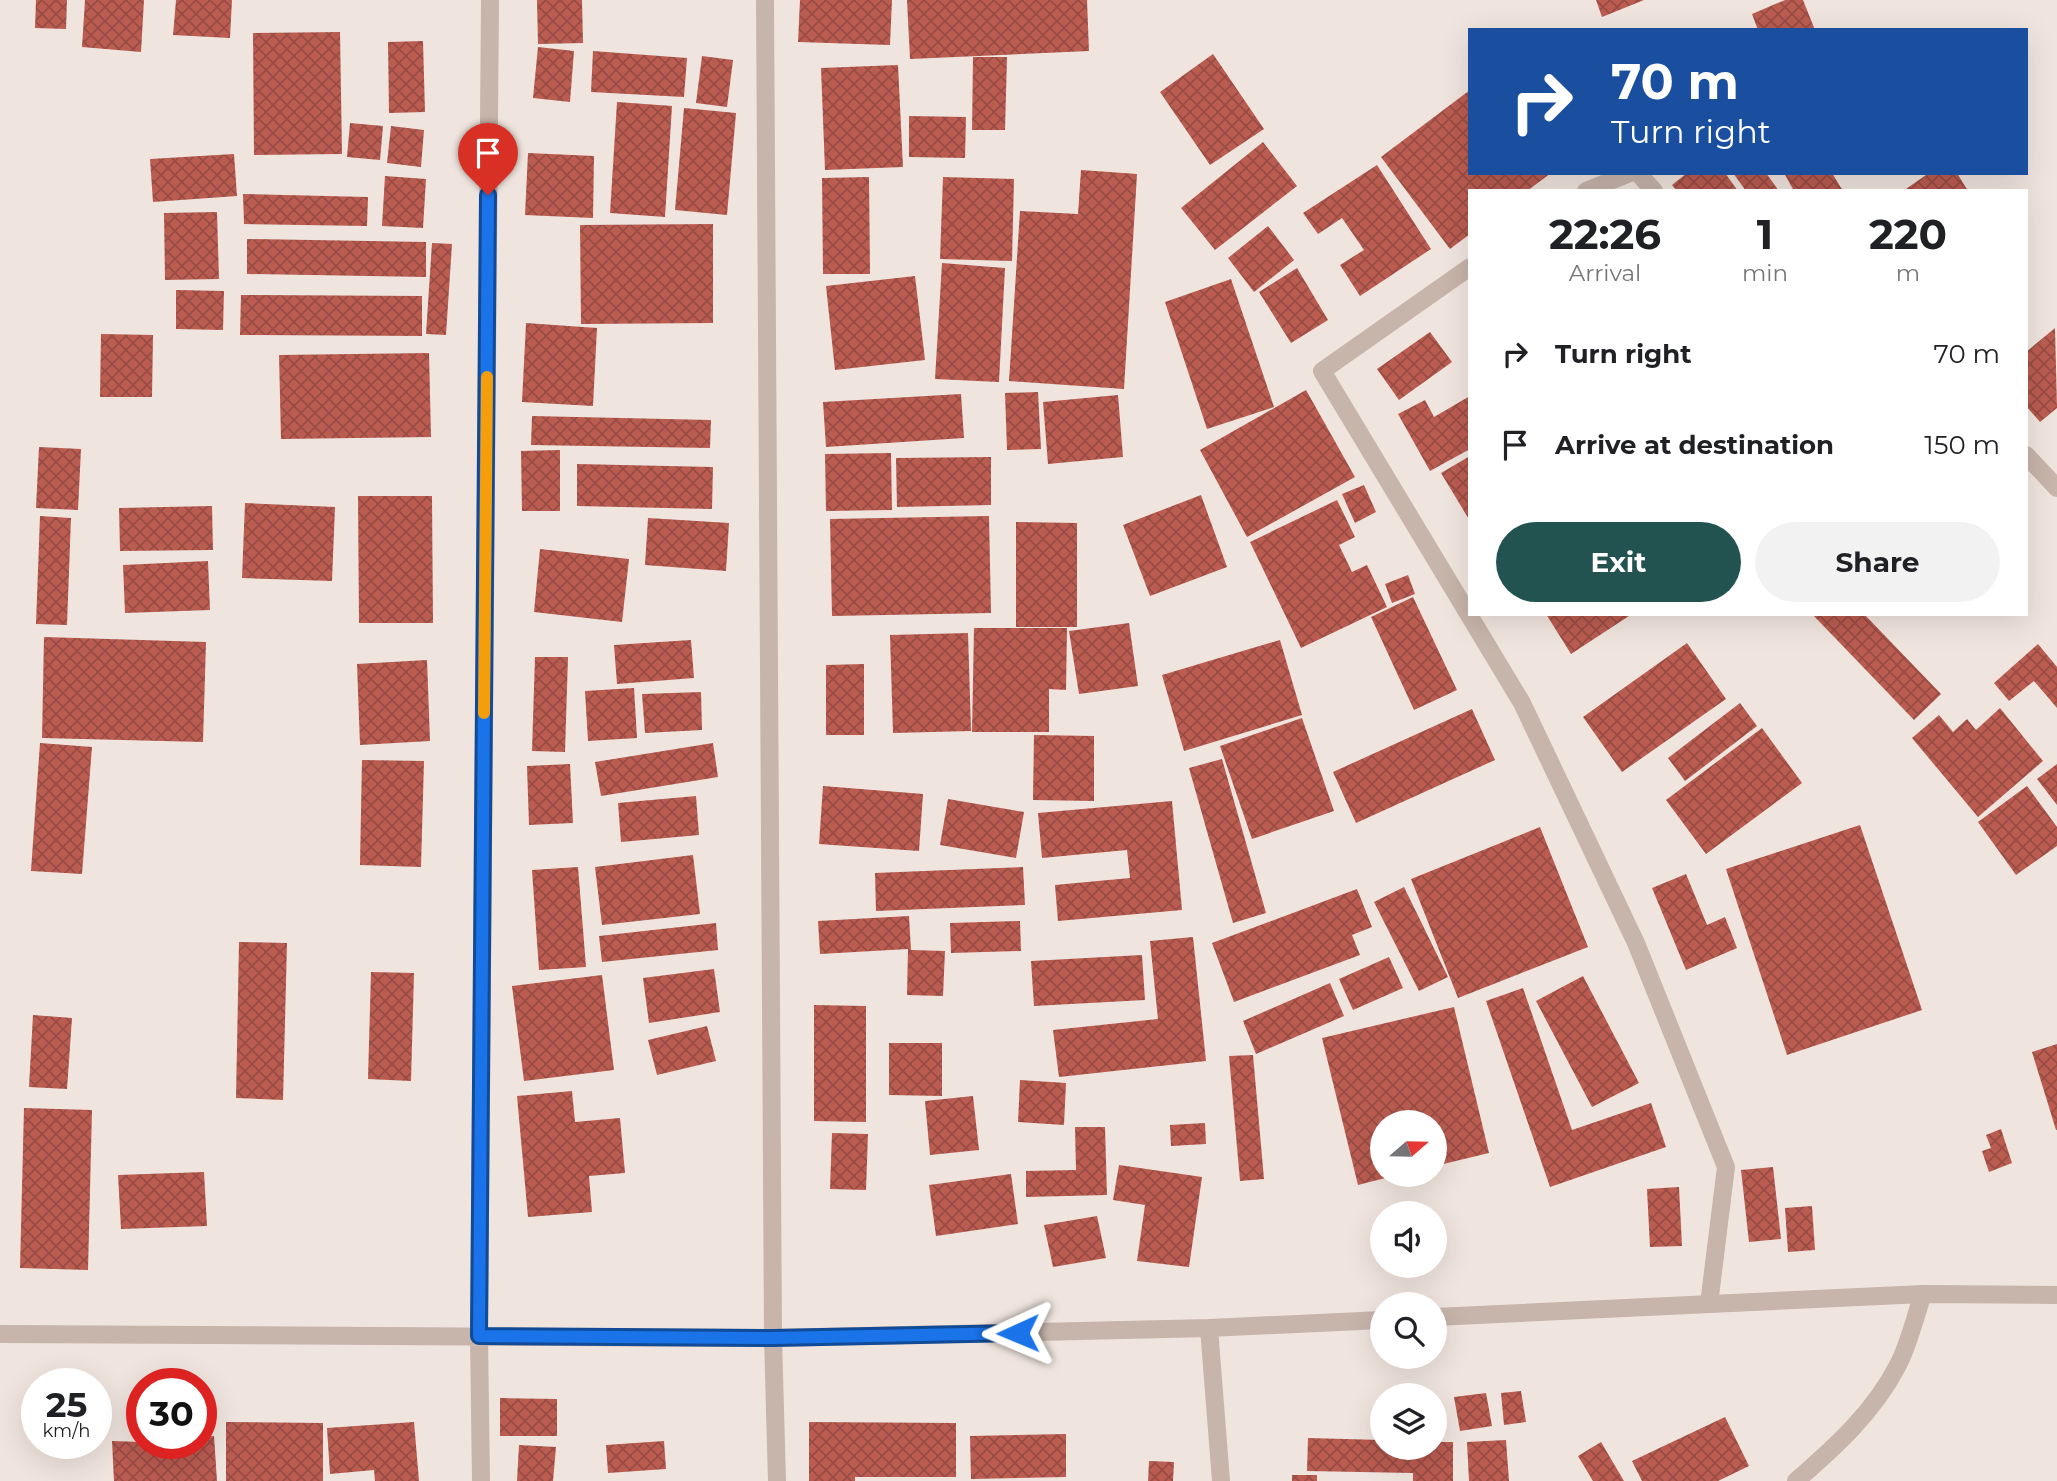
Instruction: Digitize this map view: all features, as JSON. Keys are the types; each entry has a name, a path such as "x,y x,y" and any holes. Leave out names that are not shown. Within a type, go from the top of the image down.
{"street":[{"path":"481,1481 479,1336 490,0"},
{"path":"765,0 773,1338 777,1481"},
{"path":"1591,189 1625,175"},
{"path":"1640,175 1652,189"},
{"path":"1468,268 1322,371 1468,613"},
{"path":"2028,458 2057,488"},
{"path":"1470,616 1522,703 1636,943 1726,1167 1709,1304"},
{"path":"1796,1481 1856,1426 1879,1396 1899,1364 1923,1294"},
{"path":"1447,1316 1923,1294 2057,1295"},
{"path":"0,1334 773,1338 1209,1328 1370,1321"},
{"path":"1209,1328 1221,1481"}],"building":[{"path":"36,0 67,0 66,29 35,28"},
{"path":"85,0 144,0 141,52 82,47"},
{"path":"176,0 232,0 230,38 173,35"},
{"path":"537,0 582,0 583,43 538,44"},
{"path":"800,0 892,0 890,45 798,42"},
{"path":"907,0 1087,0 1089,51 910,59"},
{"path":"1596,0 1644,0 1602,17"},
{"path":"1785,0 1803,0 1814,28 1757,28 1752,14"},
{"path":"340,32 342,154 254,155 253,33"},
{"path":"423,41 425,112 389,113 388,42"},
{"path":"538,47 574,51 570,102 533,98"},
{"path":"593,51 687,58 684,97 591,92"},
{"path":"1213,54 1264,129 1210,165 1160,92"},
{"path":"702,56 733,60 727,107 696,103"},
{"path":"973,57 1007,57 1005,130 972,130"},
{"path":"898,65 903,167 825,170 821,68"},
{"path":"1468,92 1468,175 1548,175 1530,189 1468,189 1468,236 1450,249 1381,157"},
{"path":"617,102 672,106 665,217 610,213"},
{"path":"684,108 736,113 727,215 675,210"},
{"path":"909,116 966,117 965,158 909,157"},
{"path":"350,123 383,126 380,160 347,157"},
{"path":"391,126 424,130 421,167 387,163"},
{"path":"1263,142 1297,186 1215,250 1181,208"},
{"path":"528,153 594,156 593,218 525,215"},
{"path":"234,154 237,196 153,202 150,159"},
{"path":"1377,165 1431,249 1360,296 1340,265 1364,250 1342,218 1318,234 1303,213"},
{"path":"1081,170 1137,174 1124,389 1009,381 1020,211 1078,214"},
{"path":"1684,175 1726,175 1737,189 1675,189 1672,185"},
{"path":"1734,175 1767,175 1778,189 1745,189"},
{"path":"1785,175 1833,175 1842,189 1793,189"},
{"path":"1926,175 1958,175 1967,189 1906,189"},
{"path":"385,176 426,179 423,228 382,226"},
{"path":"869,177 870,274 823,274 822,178"},
{"path":"943,177 1014,179 1012,261 940,259"},
{"path":"243,194 368,197 367,226 244,224"},
{"path":"217,212 219,279 165,280 164,213"},
{"path":"713,224 713,323 581,324 580,225"},
{"path":"1268,226 1294,260 1254,292 1228,258"},
{"path":"247,239 426,242 426,277 247,274"},
{"path":"432,243 452,244 446,335 426,334"},
{"path":"942,263 1005,268 999,382 935,379"},
{"path":"1297,268 1328,320 1291,343 1259,292"},
{"path":"915,276 925,360 835,370 826,286"},
{"path":"1231,279 1274,407 1207,429 1165,302"},
{"path":"176,290 224,291 223,330 176,329"},
{"path":"241,295 422,296 422,336 240,335"},
{"path":"526,323 597,328 593,406 522,402"},
{"path":"2055,328 2057,408 2040,422 2028,408 2028,350"},
{"path":"1430,332 1452,362 1399,400 1377,369"},
{"path":"101,334 153,335 152,397 100,397"},
{"path":"429,353 431,437 281,439 279,355"},
{"path":"1306,390 1355,477 1247,537 1200,450"},
{"path":"1038,392 1041,449 1007,450 1005,393"},
{"path":"961,394 964,438 826,447 823,402"},
{"path":"1118,395 1123,457 1048,464 1043,402"},
{"path":"1468,397 1468,450 1430,471 1398,414 1425,400 1434,417"},
{"path":"532,416 711,420 710,448 531,445"},
{"path":"39,447 81,449 78,510 36,508"},
{"path":"560,450 560,511 522,511 521,451"},
{"path":"891,453 892,510 826,511 825,454"},
{"path":"991,457 991,505 897,507 896,458"},
{"path":"1468,457 1468,518 1441,473"},
{"path":"577,464 713,467 712,509 577,506"},
{"path":"1364,485 1376,512 1355,523 1342,494"},
{"path":"1201,495 1227,567 1150,596 1123,525"},
{"path":"358,496 432,496 433,623 359,623"},
{"path":"1337,500 1355,537 1339,545 1352,572 1367,565 1387,607 1301,648 1250,542"},
{"path":"245,503 335,507 332,581 242,578"},
{"path":"212,506 213,550 120,551 119,508"},
{"path":"40,516 71,518 67,625 36,624"},
{"path":"989,516 991,613 832,616 830,519"},
{"path":"648,518 729,523 726,571 645,565"},
{"path":"1016,522 1077,523 1077,627 1016,627"},
{"path":"540,549 629,559 622,622 534,612"},
{"path":"208,561 210,610 125,613 123,565"},
{"path":"1408,575 1415,594 1392,603 1385,584"},
{"path":"1413,597 1457,690 1414,710 1371,617"},
{"path":"1547,616 1629,616 1571,654"},
{"path":"1814,616 1866,616 1941,694 1914,720"},
{"path":"1129,623 1138,686 1079,694 1069,631"},
{"path":"974,628 1067,628 1066,690 1049,689 1049,732 972,732"},
{"path":"968,633 971,731 893,733 890,635"},
{"path":"44,637 206,642 203,742 42,738"},
{"path":"691,640 694,678 617,684 614,645"},
{"path":"1280,640 1302,715 1184,751 1162,675"},
{"path":"1687,643 1726,699 1622,772 1583,717"},
{"path":"2038,644 2057,667 2057,708 2034,681 2009,701 1994,683"},
{"path":"535,657 568,657 565,752 532,751"},
{"path":"427,660 430,741 360,745 357,664"},
{"path":"864,664 864,735 826,735 826,665"},
{"path":"634,688 637,738 588,741 585,691"},
{"path":"701,692 702,730 645,733 642,694"},
{"path":"1740,703 1757,726 1685,781 1668,758"},
{"path":"2000,708 2043,761 1978,817 1912,738 1939,715 1953,732 1967,719 1976,730"},
{"path":"1472,709 1495,760 1356,823 1333,772"},
{"path":"1302,718 1334,811 1252,839 1220,746"},
{"path":"1762,728 1802,783 1706,854 1666,800"},
{"path":"1034,735 1094,736 1094,801 1033,800"},
{"path":"40,743 92,747 82,874 31,871"},
{"path":"713,743 718,777 601,796 595,762"},
{"path":"1222,759 1266,913 1233,923 1189,768"},
{"path":"362,760 424,761 421,867 360,865"},
{"path":"570,764 573,823 529,825 527,766"},
{"path":"2057,764 2057,805 2037,779"},
{"path":"823,786 923,794 919,851 819,844"},
{"path":"2027,786 2057,827 2057,846 2016,875 1978,822"},
{"path":"696,796 699,835 621,842 618,803"},
{"path":"948,799 1024,812 1016,858 940,845"},
{"path":"1172,801 1182,910 1058,921 1055,885 1130,878 1127,850 1042,858 1038,813"},
{"path":"1860,825 1922,1010 1787,1055 1726,869"},
{"path":"1540,827 1588,947 1458,998 1411,879"},
{"path":"693,855 700,914 602,925 595,867"},
{"path":"578,867 586,967 539,970 532,870"},
{"path":"1023,867 1025,905 876,911 875,873"},
{"path":"1686,874 1707,925 1725,917 1737,948 1686,970 1652,888"},
{"path":"1404,887 1448,977 1419,991 1374,902"},
{"path":"1357,889 1372,927 1352,935 1360,955 1234,1002 1212,943"},
{"path":"909,916 911,950 945,951 943,996 907,995 908,949 820,954 818,921"},
{"path":"1020,921 1021,951 951,953 950,923"},
{"path":"716,923 718,950 602,962 599,936"},
{"path":"1193,937 1206,1061 1059,1077 1053,1030 1158,1019 1150,941"},
{"path":"239,942 287,943 283,1100 236,1098"},
{"path":"1142,955 1145,1000 1034,1006 1031,961"},
{"path":"1389,957 1403,988 1353,1010 1339,979"},
{"path":"714,969 720,1012 649,1023 643,978"},
{"path":"371,972 414,973 411,1081 368,1079"},
{"path":"602,975 614,1070 524,1081 512,986"},
{"path":"1583,976 1639,1083 1592,1107 1536,1001"},
{"path":"1330,983 1344,1016 1256,1054 1243,1021"},
{"path":"1523,988 1572,1130 1651,1103 1666,1147 1550,1187 1486,1001"},
{"path":"814,1005 866,1006 866,1122 814,1121"},
{"path":"1454,1007 1489,1153 1447,1163 1447,1110 1370,1110 1370,1182 1358,1185 1322,1038"},
{"path":"33,1015 72,1018 67,1089 29,1087"},
{"path":"707,1026 716,1061 657,1075 648,1040"},
{"path":"889,1043 942,1043 942,1096 889,1095"},
{"path":"2057,1044 2057,1130 2056,1130 2032,1052"},
{"path":"1253,1055 1264,1179 1240,1181 1229,1056"},
{"path":"1020,1080 1066,1083 1064,1125 1018,1122"},
{"path":"572,1091 575,1122 620,1118 625,1173 589,1176 592,1212 528,1217 517,1096"},
{"path":"973,1096 979,1150 930,1155 925,1101"},
{"path":"24,1108 92,1110 88,1270 20,1268"},
{"path":"1205,1123 1206,1144 1171,1146 1170,1125"},
{"path":"1075,1127 1105,1127 1107,1195 1026,1197 1026,1171 1076,1170"},
{"path":"2001,1129 2012,1163 1989,1172 1982,1151 1991,1148 1986,1135"},
{"path":"832,1133 868,1134 866,1190 830,1189"},
{"path":"1119,1165 1202,1177 1189,1267 1137,1261 1145,1205 1113,1200"},
{"path":"1773,1167 1781,1239 1749,1242 1741,1170"},
{"path":"204,1172 207,1226 121,1229 118,1175"},
{"path":"1011,1174 1018,1224 936,1236 929,1185"},
{"path":"1679,1187 1682,1246 1650,1247 1647,1189"},
{"path":"1812,1206 1815,1250 1788,1252 1785,1208"},
{"path":"1097,1216 1106,1258 1053,1267 1044,1225"},
{"path":"1521,1391 1526,1422 1504,1425 1501,1393"},
{"path":"1486,1393 1492,1426 1460,1431 1454,1397"},
{"path":"500,1398 557,1399 557,1436 500,1436"},
{"path":"1725,1417 1749,1466 1718,1481 1642,1481 1632,1461"},
{"path":"226,1422 323,1423 323,1481 226,1481"},
{"path":"414,1422 419,1481 375,1481 374,1470 330,1474 327,1428"},
{"path":"809,1422 956,1423 956,1477 855,1477 855,1481 809,1481"},
{"path":"1066,1434 1066,1477 971,1479 970,1436"},
{"path":"1308,1438 1370,1440 1370,1460 1447,1460 1447,1442 1453,1442 1453,1481 1413,1481 1413,1473 1307,1471"},
{"path":"1506,1440 1509,1481 1469,1481 1467,1442"},
{"path":"112,1441 126,1441 126,1459 216,1459 217,1481 114,1481"},
{"path":"664,1441 666,1469 608,1473 606,1445"},
{"path":"1601,1442 1624,1481 1593,1481 1578,1456"},
{"path":"519,1445 556,1447 553,1481 517,1481"},
{"path":"1149,1461 1174,1462 1173,1481 1148,1481"},
{"path":"1292,1475 1317,1475 1317,1481 1292,1481"}],"slow traffic":[{"path":"484,713 487,377"}],"route":[{"path":"488,195 479,1336 773,1338 1018,1333"}]}
